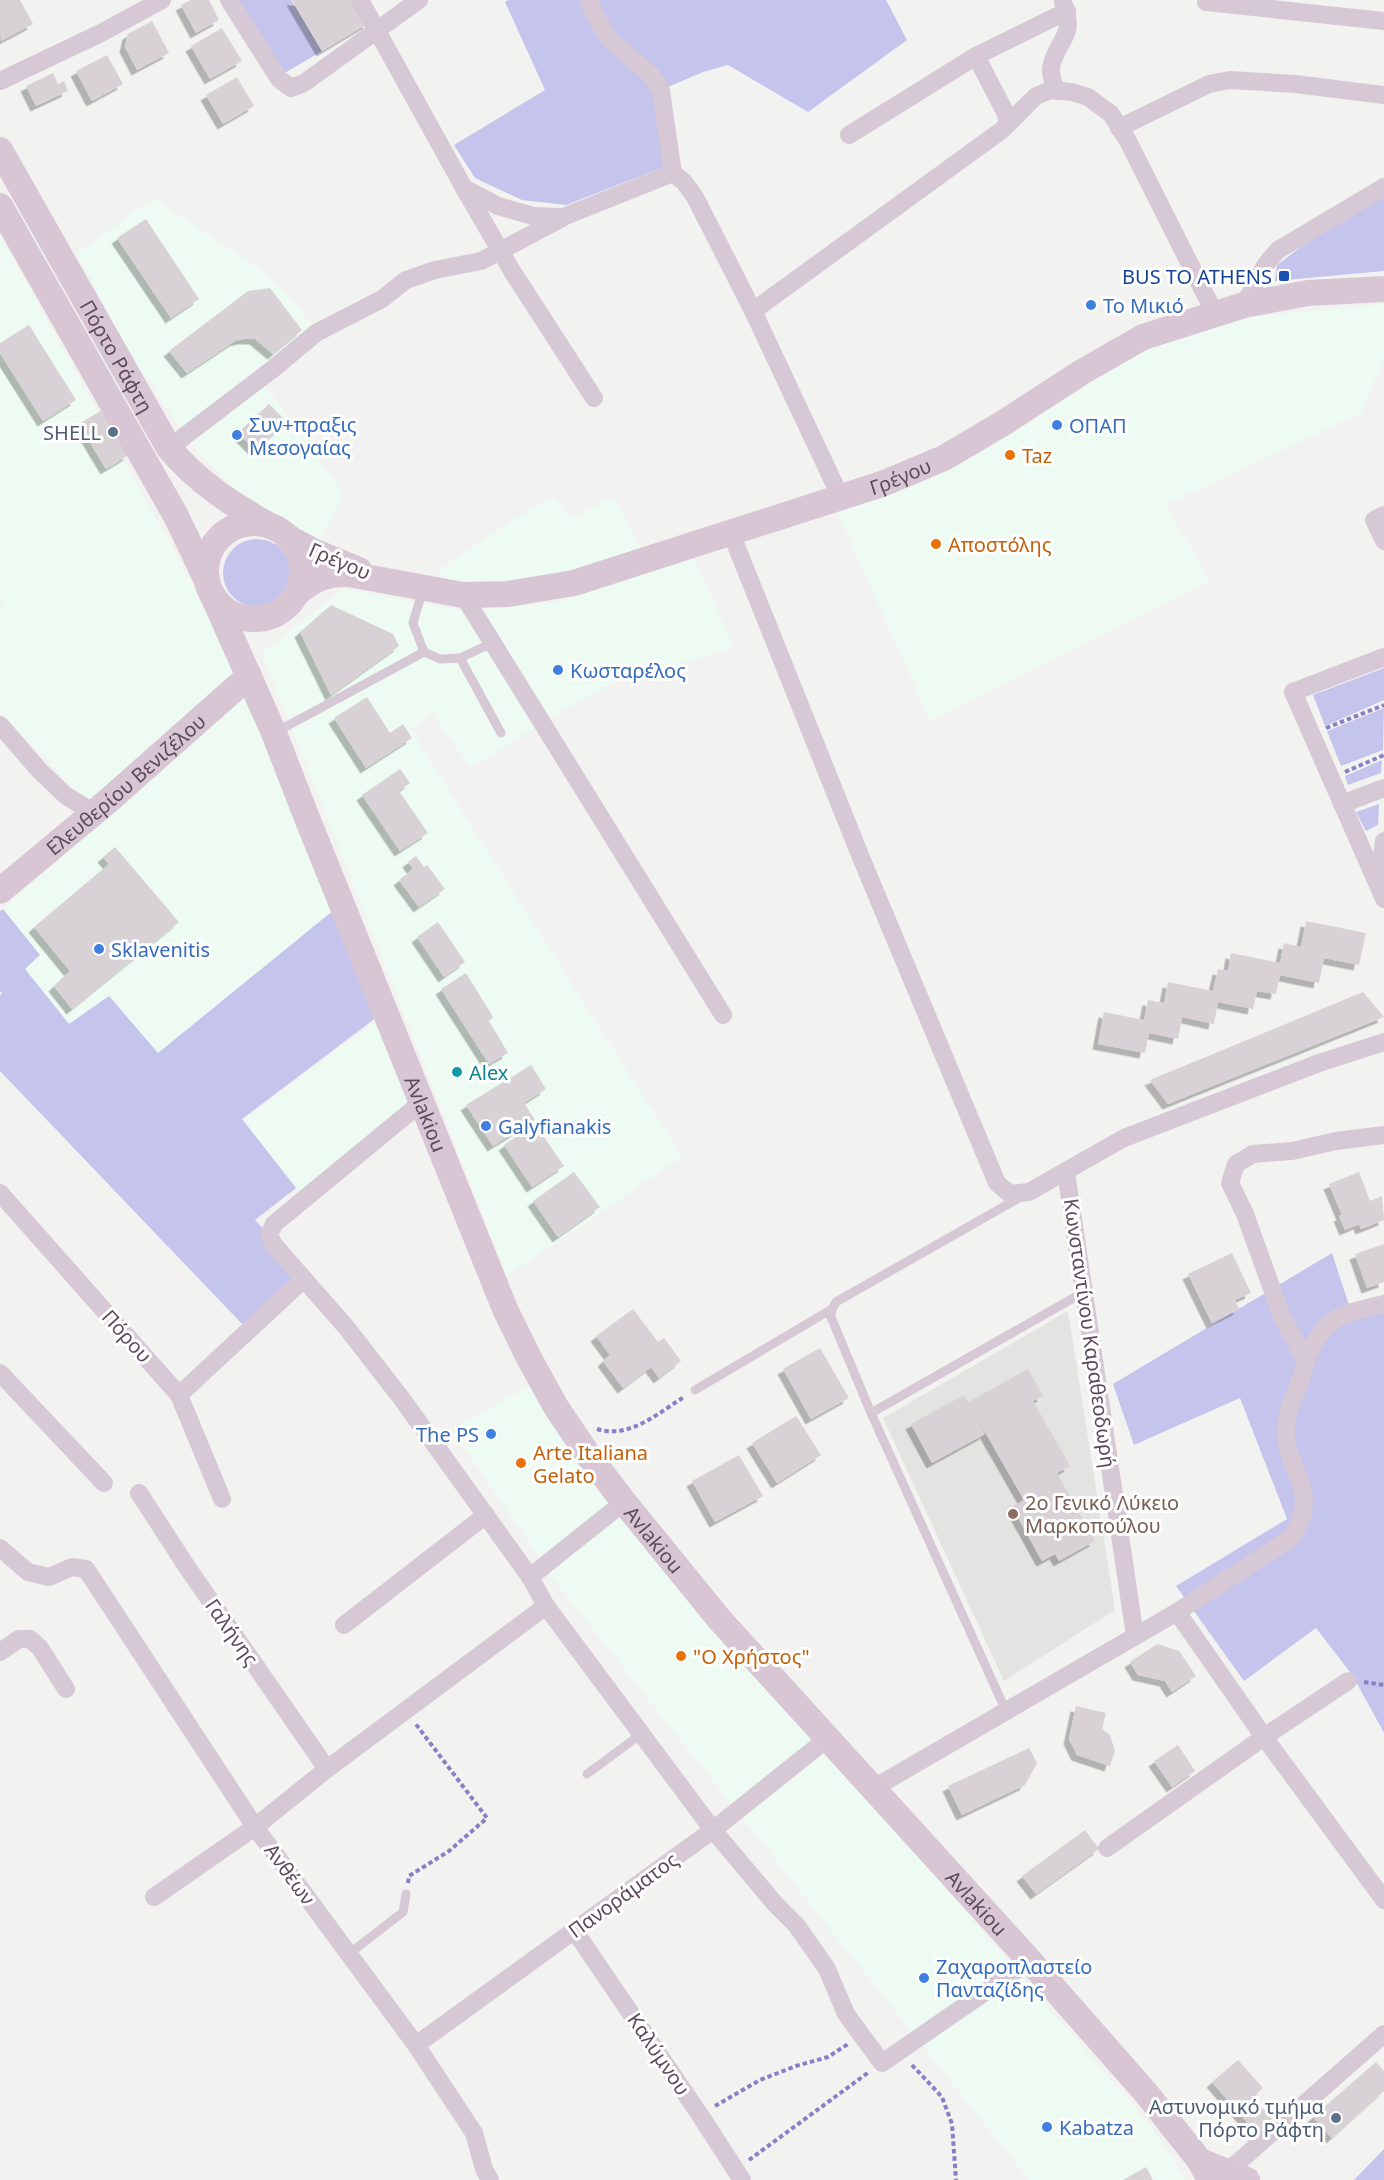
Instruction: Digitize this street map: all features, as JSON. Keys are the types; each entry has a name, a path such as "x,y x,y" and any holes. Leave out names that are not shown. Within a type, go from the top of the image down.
{"main road":[{"name":"Πόρτο Ράφτη","path":"0,150 170,448 190,472 217,494 280,532"},
{"name":"Πόρτο Ράφτη","path":"0,206 176,516 210,589"},
{"name":"Γρέγου","path":"297,593 328,574 350,574 463,595 508,594 574,583 882,484 944,458 1143,337 1244,305 1308,293 1384,289"},
{"path":"255,523 280,532 297,549 302,564 302,579 297,593 287,606 273,616 256,619 240,617 224,609 210,589 206,566 210,552 218,540 228,531 241,525 255,523"},
{"name":"Γρέγου","path":"280,532 333,560 393,582"},
{"name":"Avlakiou","path":"210,589 274,733 505,1309 529,1358 566,1421 624,1502 720,1620 1030,1960 1146,2093 1221,2173"},
{"name":"Avlakiou","path":"249,676 249,646 262,623 273,616"},
{"name":"Ελευθερίου Βενιζέλου","path":"0,891 94,813 249,676"}],"street":[{"path":"0,81 101,33 162,0"},
{"path":"229,0 279,79 291,88 304,83 419,0"},
{"path":"360,0 512,272 594,398"},
{"path":"589,0 609,39 652,76 661,91 674,173 695,197 753,310 840,496"},
{"path":"1206,2 1384,21"},
{"path":"849,135 976,56 1065,6 1070,25 1050,70 1056,91"},
{"path":"976,56 1008,122"},
{"path":"1119,128 1209,84 1230,80 1295,84 1384,95"},
{"path":"753,310 1002,130 1036,96 1050,90 1072,92 1088,97 1111,114 1128,141 1215,314"},
{"path":"170,448 316,333 382,299 405,280 435,270 481,261 563,217 674,173"},
{"path":"1244,305 1266,264 1278,250 1384,187"},
{"path":"464,188 498,206 515,211 533,216 563,217"},
{"path":"1384,515 1374,520 1384,541"},
{"path":"731,533 862,860 997,1183 1010,1194 1029,1192 1124,1138 1319,1063 1384,1042"},
{"path":"463,595 723,1015"},
{"path":"1381,892 1293,692 1384,657"},
{"path":"0,725 39,770 65,795 94,813"},
{"path":"1342,804 1384,788"},
{"path":"1381,892 1384,841"},
{"path":"422,1102 274,1224 269,1234 274,1245 346,1327 402,1399 530,1577 546,1606 713,1830 776,1905 797,1926 827,1969 846,2014 882,2063 1030,1960"},
{"path":"1306,1360 1282,1317 1245,1214 1230,1183 1236,1164 1253,1154 1292,1151 1384,1135"},
{"name":"Κωνσταντίνου Καραθεοδωρή","path":"1066,1172 1135,1636"},
{"name":"Πόρου","path":"0,1193 179,1395 222,1499"},
{"path":"179,1395 304,1279"},
{"path":"872,1789 1177,1612 1291,1538 1301,1524 1305,1504 1301,1480 1290,1452 1286,1424 1306,1360 1316,1337 1328,1323 1340,1317 1384,1304"},
{"path":"0,1373 104,1483"},
{"name":"Γαλήνης","path":"139,1493 187,1567 327,1769"},
{"path":"530,1577 624,1502"},
{"path":"344,1624 486,1515"},
{"name":"Ανθέων","path":"0,1548 28,1572 49,1577 72,1567 86,1569 255,1827 416,2045 474,2133 484,2169 490,2180"},
{"path":"154,1898 255,1827 327,1769 546,1606"},
{"path":"1177,1612 1264,1737 1384,1900"},
{"path":"0,1652 19,1639 30,1639 40,1648 66,1689"},
{"path":"1107,1848 1264,1737 1348,1681"},
{"name":"Πανοράματος","path":"416,2045 713,1830 827,1739"},
{"name":"Καλύμνου","path":"574,1930 739,2175"},
{"path":"1221,2173 1384,2034"}],"lane":[{"path":"423,589 413,623 424,652 441,659 460,658 492,643"},
{"path":"274,733 424,652"},
{"path":"460,658 501,733"},
{"path":"1006,1711 871,1413 831,1317 836,1302 1029,1192"},
{"path":"871,1413 1084,1292"},
{"path":"695,1390 832,1309"},
{"path":"586,1774 641,1734"},
{"path":"349,1954 403,1912 406,1894"}],"path":[{"path":"1311,734 1384,705"},
{"path":"1331,778 1384,755"},
{"path":"566,1421 605,1432 633,1429 695,1390"},
{"path":"406,1710 487,1818 449,1851 409,1876 406,1894"},
{"path":"700,2115 760,2080 828,2057 862,2035"},
{"path":"899,2051 942,2097 952,2124 956,2180"},
{"path":"739,2175 882,2063"}],"shaded area":[{"path":"238,0 291,0 322,51 283,74"},
{"path":"508,0 886,0 907,40 808,112 728,65 703,72 661,90 672,164 566,205 522,200 475,178 454,145 545,90 505,2"},
{"path":"1384,196 1384,271 1275,281 1277,265 1317,235"},
{"path":"153,198 260,269 295,302 313,328 257,374 344,494 320,541 241,494 196,451 134,360 77,254"},
{"path":"0,235 242,674 87,802 0,712 0,609 3,605 0,601"},
{"path":"1384,304 1384,358 1361,413 1166,505 1210,581 930,721 838,513 949,469 1073,391 1154,345 1229,319"},
{"path":"555,496 570,519 615,496 641,550 556,579 461,587 439,581 441,568 518,517"},
{"path":"257,539 270,542 281,549 288,560 291,573 288,586 281,597 270,604 257,607 244,604 233,597 226,586 223,573 226,560 233,549 244,542"},
{"path":"694,558 734,648 620,680 560,712 471,768 432,714 410,729 682,1157 507,1276 262,652 344,589 466,611 552,603"},
{"path":"1384,668 1384,700 1325,726 1313,695"},
{"path":"256,685 340,905 158,1054 109,996 70,1024 24,968 40,955 3,909"},
{"path":"1384,708 1383,750 1341,766 1327,731"},
{"path":"1382,760 1381,773 1348,785 1345,776"},
{"path":"1379,804 1378,825 1366,831 1356,812"},
{"path":"340,905 381,1014 242,1119 296,1188 255,1220 304,1270 244,1326 0,1071 0,996 2,993 0,991 0,911 3,909 40,955 25,969 69,1024 109,996 158,1053"},
{"path":"381,1017 418,1101 298,1193 244,1120"},
{"path":"1332,1253 1350,1308 1384,1297 1384,1733 1353,1676 1316,1628 1244,1681 1176,1586 1287,1519 1240,1398 1134,1445 1113,1384"},
{"name":"2ο Γενικό Λύκειο Μαρκοπούλου","path":"1068,1311 1115,1610 1004,1681 883,1418"},
{"path":"532,1384 660,1559 1151,2126 1186,2180 1029,2180 558,1585 452,1430"},
{"path":"1384,2149 1384,2180 1354,2180"}],"building":[{"path":"0,0 20,0 33,24 1,41"},
{"path":"191,0 209,0 219,20 196,33 181,5"},
{"path":"292,0 355,0 369,23 322,51"},
{"path":"152,21 169,53 137,70 125,47 128,34"},
{"path":"222,28 242,61 210,79 191,46"},
{"path":"107,55 123,84 92,101 76,71"},
{"path":"53,73 58,84 64,81 68,91 36,106 26,86"},
{"path":"237,77 254,106 223,124 206,95"},
{"path":"146,219 199,299 171,318 117,238"},
{"path":"270,288 302,330 273,354 255,339 243,339 235,341 187,373 169,351 248,291"},
{"path":"29,325 76,400 43,421 0,353 0,343"},
{"path":"269,404 287,422 256,451 238,433"},
{"path":"102,410 129,455 106,469 79,424"},
{"path":"331,605 393,634 399,646 331,695 300,632"},
{"path":"367,697 390,733 403,724 412,738 366,768 334,718"},
{"path":"400,769 410,783 399,791 428,833 400,851 362,795"},
{"name":"Sklavenitis","path":"115,847 179,922 72,1009 54,986 70,971 34,927 109,864 103,857"},
{"path":"416,856 424,867 427,865 445,889 419,907 399,880 413,869 408,862"},
{"path":"1306,921 1366,933 1359,965 1324,958 1319,983 1280,975 1276,994 1257,991 1253,1009 1218,1002 1214,1024 1182,1017 1178,1039 1149,1033 1145,1053 1098,1044 1104,1012 1144,1020 1148,1000 1164,1003 1168,982 1213,991 1218,969 1228,971 1231,953 1280,963 1284,943 1301,947"},
{"path":"438,922 465,962 444,977 417,937"},
{"path":"466,973 493,1017 489,1021 508,1053 489,1064 441,989"},
{"path":"1363,992 1384,1017 1168,1104 1150,1080"},
{"path":"531,1065 546,1089 524,1103 535,1120 493,1146 466,1105"},
{"path":"535,1124 564,1166 532,1187 504,1145"},
{"path":"574,1172 600,1207 558,1237 533,1201"},
{"path":"1359,1172 1370,1201 1382,1196 1384,1220 1361,1229 1359,1224 1345,1230 1339,1216 1342,1215 1329,1184"},
{"path":"1384,1244 1384,1282 1367,1288 1355,1254"},
{"path":"1232,1253 1251,1293 1235,1300 1239,1309 1212,1323 1188,1274"},
{"path":"633,1309 658,1342 664,1338 681,1361 659,1378 651,1367 623,1388 603,1361 610,1355 596,1336"},
{"path":"820,1348 849,1398 811,1419 783,1369"},
{"path":"1028,1369 1043,1396 1033,1401 1070,1466 1057,1473 1095,1541 1059,1561 1055,1554 1042,1561 1012,1507 1024,1500 977,1418 985,1434 932,1463 911,1424 964,1395 968,1402"},
{"path":"796,1416 821,1455 777,1483 752,1443"},
{"path":"739,1455 763,1496 715,1522 692,1481"},
{"path":"1157,1644 1179,1651 1196,1676 1172,1692 1165,1681 1138,1675 1130,1662"},
{"path":"1076,1706 1106,1713 1102,1729 1110,1735 1115,1751 1110,1766 1077,1755 1069,1739"},
{"path":"1178,1745 1195,1771 1172,1787 1154,1761"},
{"path":"1029,1748 1037,1763 1025,1785 962,1815 948,1786"},
{"path":"1085,1830 1099,1849 1036,1894 1022,1876"},
{"path":"1238,2060 1263,2088 1253,2097 1272,2119 1260,2129 1252,2128 1212,2082"},
{"path":"1376,2062 1384,2071 1384,2091 1332,2138 1313,2117"},
{"path":"1146,2167 1153,2180 1123,2180"}],"place":[{"name":"BUS TO ATHENS","path":"1284,276"},
{"name":"Το Μικιό","path":"1091,305"},
{"name":"ΟΠΑΠ","path":"1057,425"},
{"name":"SHELL","path":"113,432"},
{"name":"Συν+πραξις Μεσογαίας","path":"237,435"},
{"name":"Taz","path":"1010,455"},
{"name":"Αποστόλης","path":"936,544"},
{"name":"Κωσταρέλος","path":"558,670"},
{"name":"Sklavenitis","path":"99,949"},
{"name":"Alex","path":"457,1072"},
{"name":"Galyfianakis","path":"486,1126"},
{"name":"The PS","path":"491,1434"},
{"name":"Arte Italiana Gelato","path":"521,1463"},
{"name":"2ο Γενικό Λύκειο Μαρκοπούλου","path":"1013,1514"},
{"name":"\"Ο Χρήστος\"","path":"681,1656"},
{"name":"Ζαχαροπλαστείο Πανταζίδης","path":"924,1978"},
{"name":"Αστυνομικό τμήμα Πόρτο Ράφτη","path":"1336,2118"},
{"name":"Kabatza","path":"1047,2127"}]}
